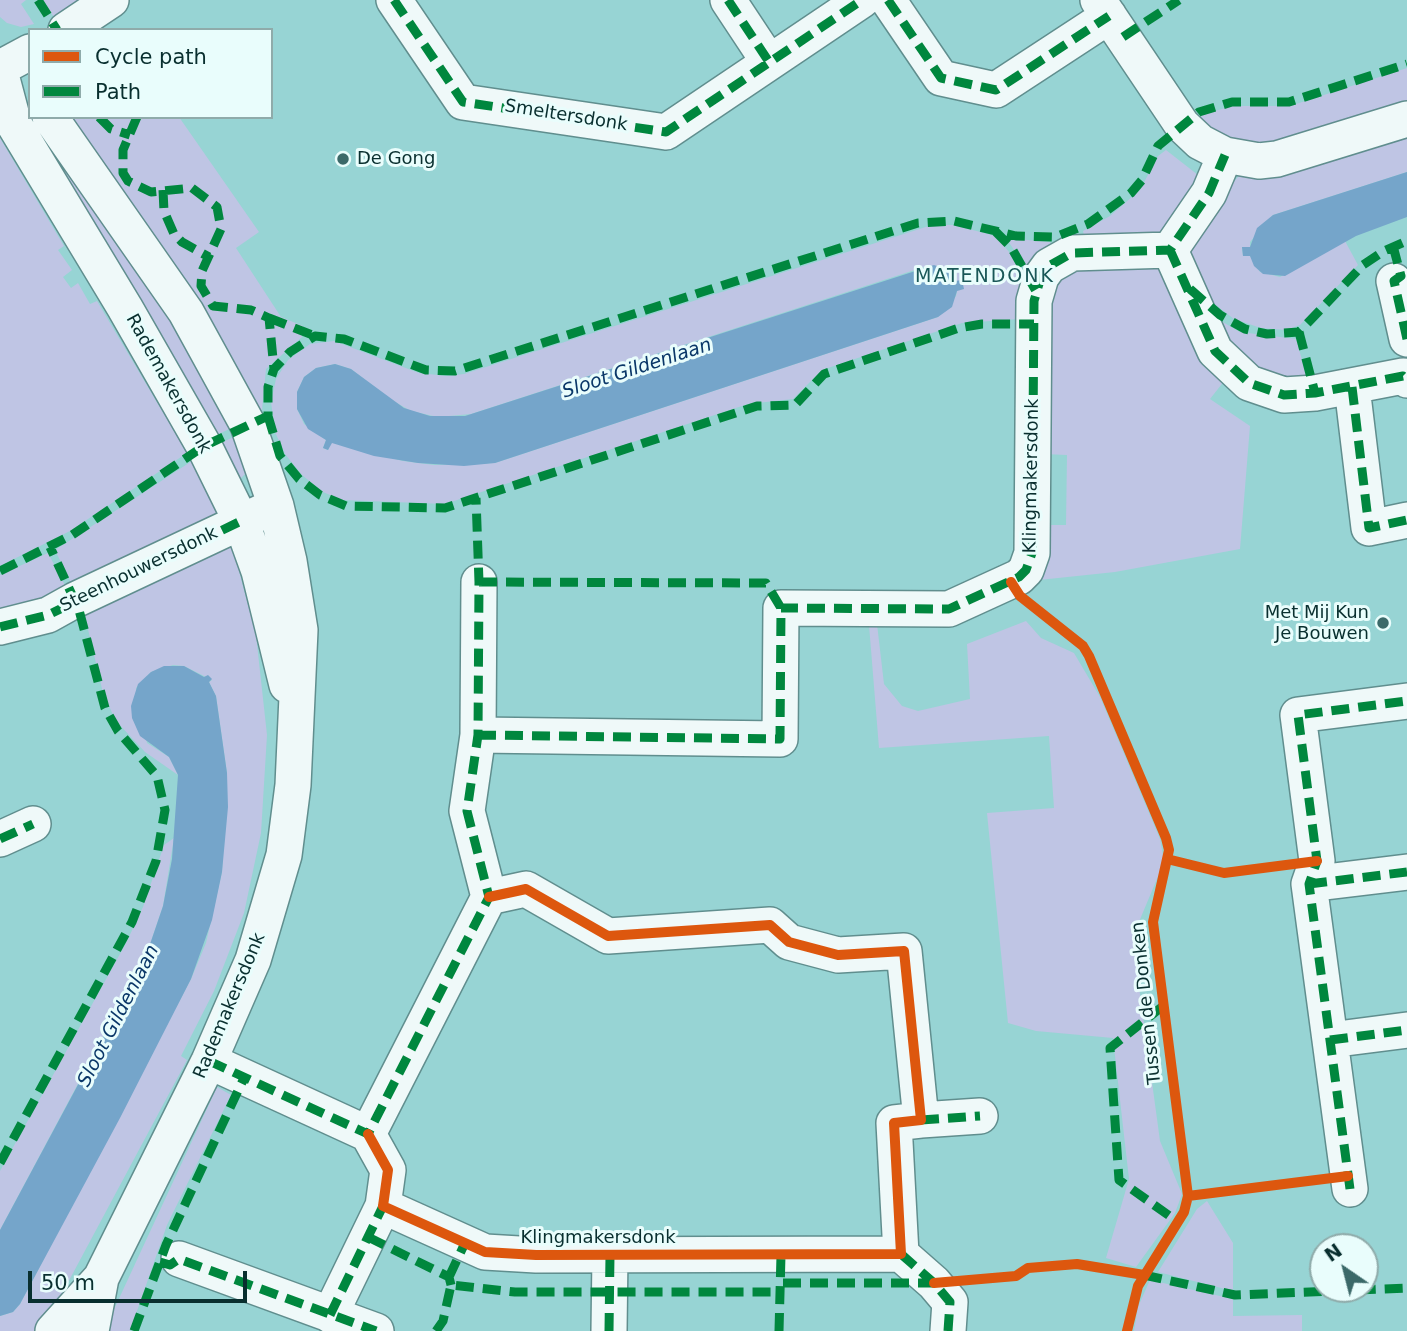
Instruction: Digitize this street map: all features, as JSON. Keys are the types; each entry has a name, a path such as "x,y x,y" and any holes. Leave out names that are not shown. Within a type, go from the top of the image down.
{"street":[{"path":"69,28 111,0"},
{"name":"Smeltersdonk","path":"394,0 463,102 666,132 862,0"},
{"path":"728,0 769,62"},
{"path":"888,0 941,78 996,90 1104,8 1182,125 1200,142 1225,155 1259,161 1277,159 1407,119"},
{"path":"28,53 0,69 28,93"},
{"name":"Rademakersdonk","path":"0,69 14,124 204,446 241,521 259,571 294,715"},
{"name":"Rademakersdonk","path":"51,119 186,312 248,425 276,506 289,561 300,630 294,715 293,785 284,855 253,960 209,1061 101,1278 53,1331"},
{"path":"1225,155 1209,193 1170,250 1215,351 1233,371 1249,383 1284,395 1352,387 1406,374"},
{"name":"Klingmakersdonk","path":"478,735 779,739 781,608 949,609 1019,577 1026,570 1032,553 1034,301 1041,277 1049,267 1072,253 1170,250"},
{"path":"1394,281 1407,339"},
{"path":"1352,387 1369,528 1407,520"},
{"name":"Steenhouwersdonk","path":"0,627 48,615 276,506"},
{"path":"368,1134 489,897 467,811 478,735 479,582"},
{"path":"1350,1189 1330,1040 1298,715 1407,701"},
{"path":"0,839 33,824"},
{"path":"1312,868 1407,872"},
{"path":"489,897 526,889 608,936 770,925 789,942 838,955 904,951 921,1120"},
{"path":"1330,1040 1407,1030"},
{"path":"209,1061 368,1134 388,1170 383,1206 330,1315"},
{"path":"948,1331 950,1303 934,1283 901,1254 894,1123 980,1116"},
{"name":"Klingmakersdonk","path":"383,1206 485,1252 610,1255 901,1254"},
{"name":"Klingmakersdonk","path":"609,1331 610,1255"},
{"path":"179,1259 376,1331"},
{"name":"Rademakersdonk","path":"91,1331 101,1278"}],"shaded area":[{"path":"0,0 26,0 21,4 34,24 21,27 7,23 0,17"},
{"path":"43,0 84,0 55,19"},
{"path":"1407,68 1407,103 1284,142 1260,145 1230,139 1205,126 1198,116 1232,106 1290,106"},
{"path":"28,117 38,119 109,217 236,426 210,438 24,127"},
{"path":"63,119 180,119 259,232 236,248 281,317 303,326 302,337 266,369 262,410 254,414"},
{"path":"1407,135 1407,172 1273,215 1250,242 1250,247 1242,247 1243,256 1250,256 1260,272 1280,277 1345,241 1358,265 1300,325 1286,330 1261,328 1234,319 1209,300 1188,254 1218,199 1239,176 1262,177"},
{"path":"0,138 64,246 58,250 72,270 63,277 71,288 78,283 90,304 97,301 187,453 70,531 0,566"},
{"path":"1166,150 1198,175 1199,187 1166,229 1155,235 1085,240 1083,231 1110,216 1140,190 1158,156"},
{"path":"932,225 953,225 996,236 1013,257 1027,282 1019,319 962,323 822,370 793,399 748,404 445,504 342,500 323,492 302,475 285,454 275,432 271,402 276,379 288,360 310,344 334,341 419,373 447,376 464,374","holes":["930,265 952,277 956,296 938,317 495,463 434,465 403,461 331,442 328,450 323,448 326,440 304,424 297,409 297,392 304,377 316,368 335,364 351,369 390,399 411,411 438,417 471,414"]},
{"path":"1006,238 1050,242 1054,250 1031,275"},
{"path":"1068,267 1159,267 1225,380 1210,399 1250,426 1240,549 1115,572 1039,580 1043,525 1066,525 1067,455 1044,454 1046,298"},
{"path":"1214,317 1240,332 1296,339 1309,384 1249,370"},
{"path":"240,434 251,468 236,483 214,446"},
{"path":"192,461 218,511 206,526 74,589 55,550"},
{"path":"232,545 256,635 267,735 261,833 244,913 214,991 181,1056 187,1060 42,1331 0,1331 0,1316 13,1312 20,1304 191,979 206,943 222,872 227,773 216,696 209,682 212,680 184,666 173,665 151,672 136,688 147,743 169,757 178,775 145,752 116,721 103,693 83,608"},
{"path":"48,553 68,591 0,618 0,575"},
{"path":"1026,621 1041,638 1074,653 1100,697 1160,839 1164,862 1136,929 1137,972 1160,1141 1182,1194 1175,1213 1136,1267 1106,1258 1129,1179 1113,1038 1036,1031 1008,1023 987,813 1054,808 1049,736 879,748 869,625 877,624 884,684 902,706 918,711 970,699 967,644"},
{"path":"174,838 163,906 146,956 0,1230 0,1171 126,943 143,907 164,845"},
{"path":"217,1087 231,1095 167,1225 130,1331 104,1331"},
{"path":"1207,1201 1233,1243 1233,1291 1158,1272 1197,1209"},
{"path":"1150,1280 1233,1299 1233,1316 1302,1315 1302,1331 1134,1331 1138,1307"}],"water":[{"path":"1407,172 1407,217 1356,236 1285,276 1263,274 1254,266 1250,256 1243,256 1242,247 1250,247 1257,228 1273,215"},
{"name":"Sloot Gildenlaan","path":"934,265 945,269 955,281 962,280 964,289 957,291 952,307 938,317 495,463 464,466 418,463 374,456 332,443 328,450 323,448 326,440 308,429 297,409 297,392 304,377 316,368 335,364 351,369 404,408 430,416 465,416"},
{"name":"Sloot Gildenlaan","path":"164,666 184,666 204,677 208,675 212,679 209,682 216,696 227,773 228,807 222,872 212,920 191,979 120,1118 20,1304 13,1312 0,1316 0,1230 132,984 146,956 163,906 172,859 178,775 169,757 140,736 132,718 131,706 138,684 151,672"}],"marked path":[{"path":"38,0 56,28"},
{"path":"394,0 463,102 666,132 862,0"},
{"path":"728,0 769,62"},
{"path":"888,0 941,78 996,90 1109,16"},
{"path":"1123,37 1179,0"},
{"path":"0,571 72,535 204,446 268,416 268,387 274,369 290,352 315,336 344,339 426,370 455,371 918,223 954,221 1016,236 1055,237 1088,224 1131,193 1142,180 1158,146 1199,112 1232,102 1289,102 1407,64"},
{"path":"101,119 111,129 130,135"},
{"path":"136,119 123,150 123,173 128,181 151,192 192,188 217,207 221,229 202,271 201,286 213,306 251,310 269,318 274,369"},
{"path":"478,735 780,739 781,608 949,609 1019,577 1026,570 1032,553 1034,301 1041,277 1049,266 1072,253 1170,250 1209,193 1225,155"},
{"path":"163,190 164,211 174,234 182,242 209,257"},
{"path":"995,231 1011,247 1036,291"},
{"path":"1190,289 1220,315 1245,329 1267,334 1299,332 1363,265 1384,251 1407,241"},
{"path":"1393,246 1401,276 1394,281 1407,339"},
{"path":"1170,250 1215,351 1249,383 1284,395 1315,393 1403,376 1407,380"},
{"path":"269,318 315,336"},
{"path":"268,416 280,456 299,479 320,495 346,506 445,508 757,406 795,405 824,374 959,328 982,324 1034,324"},
{"path":"1299,332 1315,393"},
{"path":"1352,387 1369,528 1407,520"},
{"path":"209,1061 368,1134 489,897 467,811 478,735 479,582 476,498"},
{"path":"0,627 48,615 241,521"},
{"path":"0,1163 132,922 156,861 165,810 157,776 118,731 105,708 79,610 50,547"},
{"path":"479,582 766,583 781,608"},
{"path":"1350,1189 1309,884 1317,861 1298,715 1407,701"},
{"path":"0,839 33,824"},
{"path":"1309,884 1407,872"},
{"path":"1163,1006 1110,1048 1119,1180 1178,1222"},
{"path":"1330,1040 1407,1030"},
{"path":"134,1331 166,1245 244,1078"},
{"path":"921,1120 980,1116"},
{"path":"330,1315 383,1206"},
{"path":"368,1237 449,1277 451,1285"},
{"path":"449,1277 464,1245"},
{"path":"901,1254 934,1283 950,1302 948,1331"},
{"path":"609,1331 610,1255"},
{"path":"779,1331 781,1255"},
{"path":"160,1262 170,1265 179,1259 376,1331"},
{"path":"1144,1275 1235,1295 1407,1288"},
{"path":"783,1283 934,1283"},
{"path":"436,1331 443,1321 451,1285 515,1292 783,1292"}],"cycle path":[{"name":"Tussen de Donken","path":"1011,582 1020,596 1083,646 1089,656 1169,850 1153,922 1188,1196 1184,1212 1138,1286 1127,1331"},
{"path":"1167,859 1224,873 1317,861"},
{"path":"368,1134 388,1170 383,1206 485,1252 536,1255 901,1254 894,1123 921,1120 904,951 838,955 789,942 770,925 608,936 526,889 489,897"},
{"path":"1188,1196 1348,1176"},
{"path":"934,1283 1016,1276 1028,1268 1077,1264 1144,1275"}],"place":[{"name":"De Gong","path":"343,159"},
{"name":"Met Mij Kun Je Bouwen","path":"1383,623"}],"district":[{"name":"MATENDONK","path":"985,277"}]}
